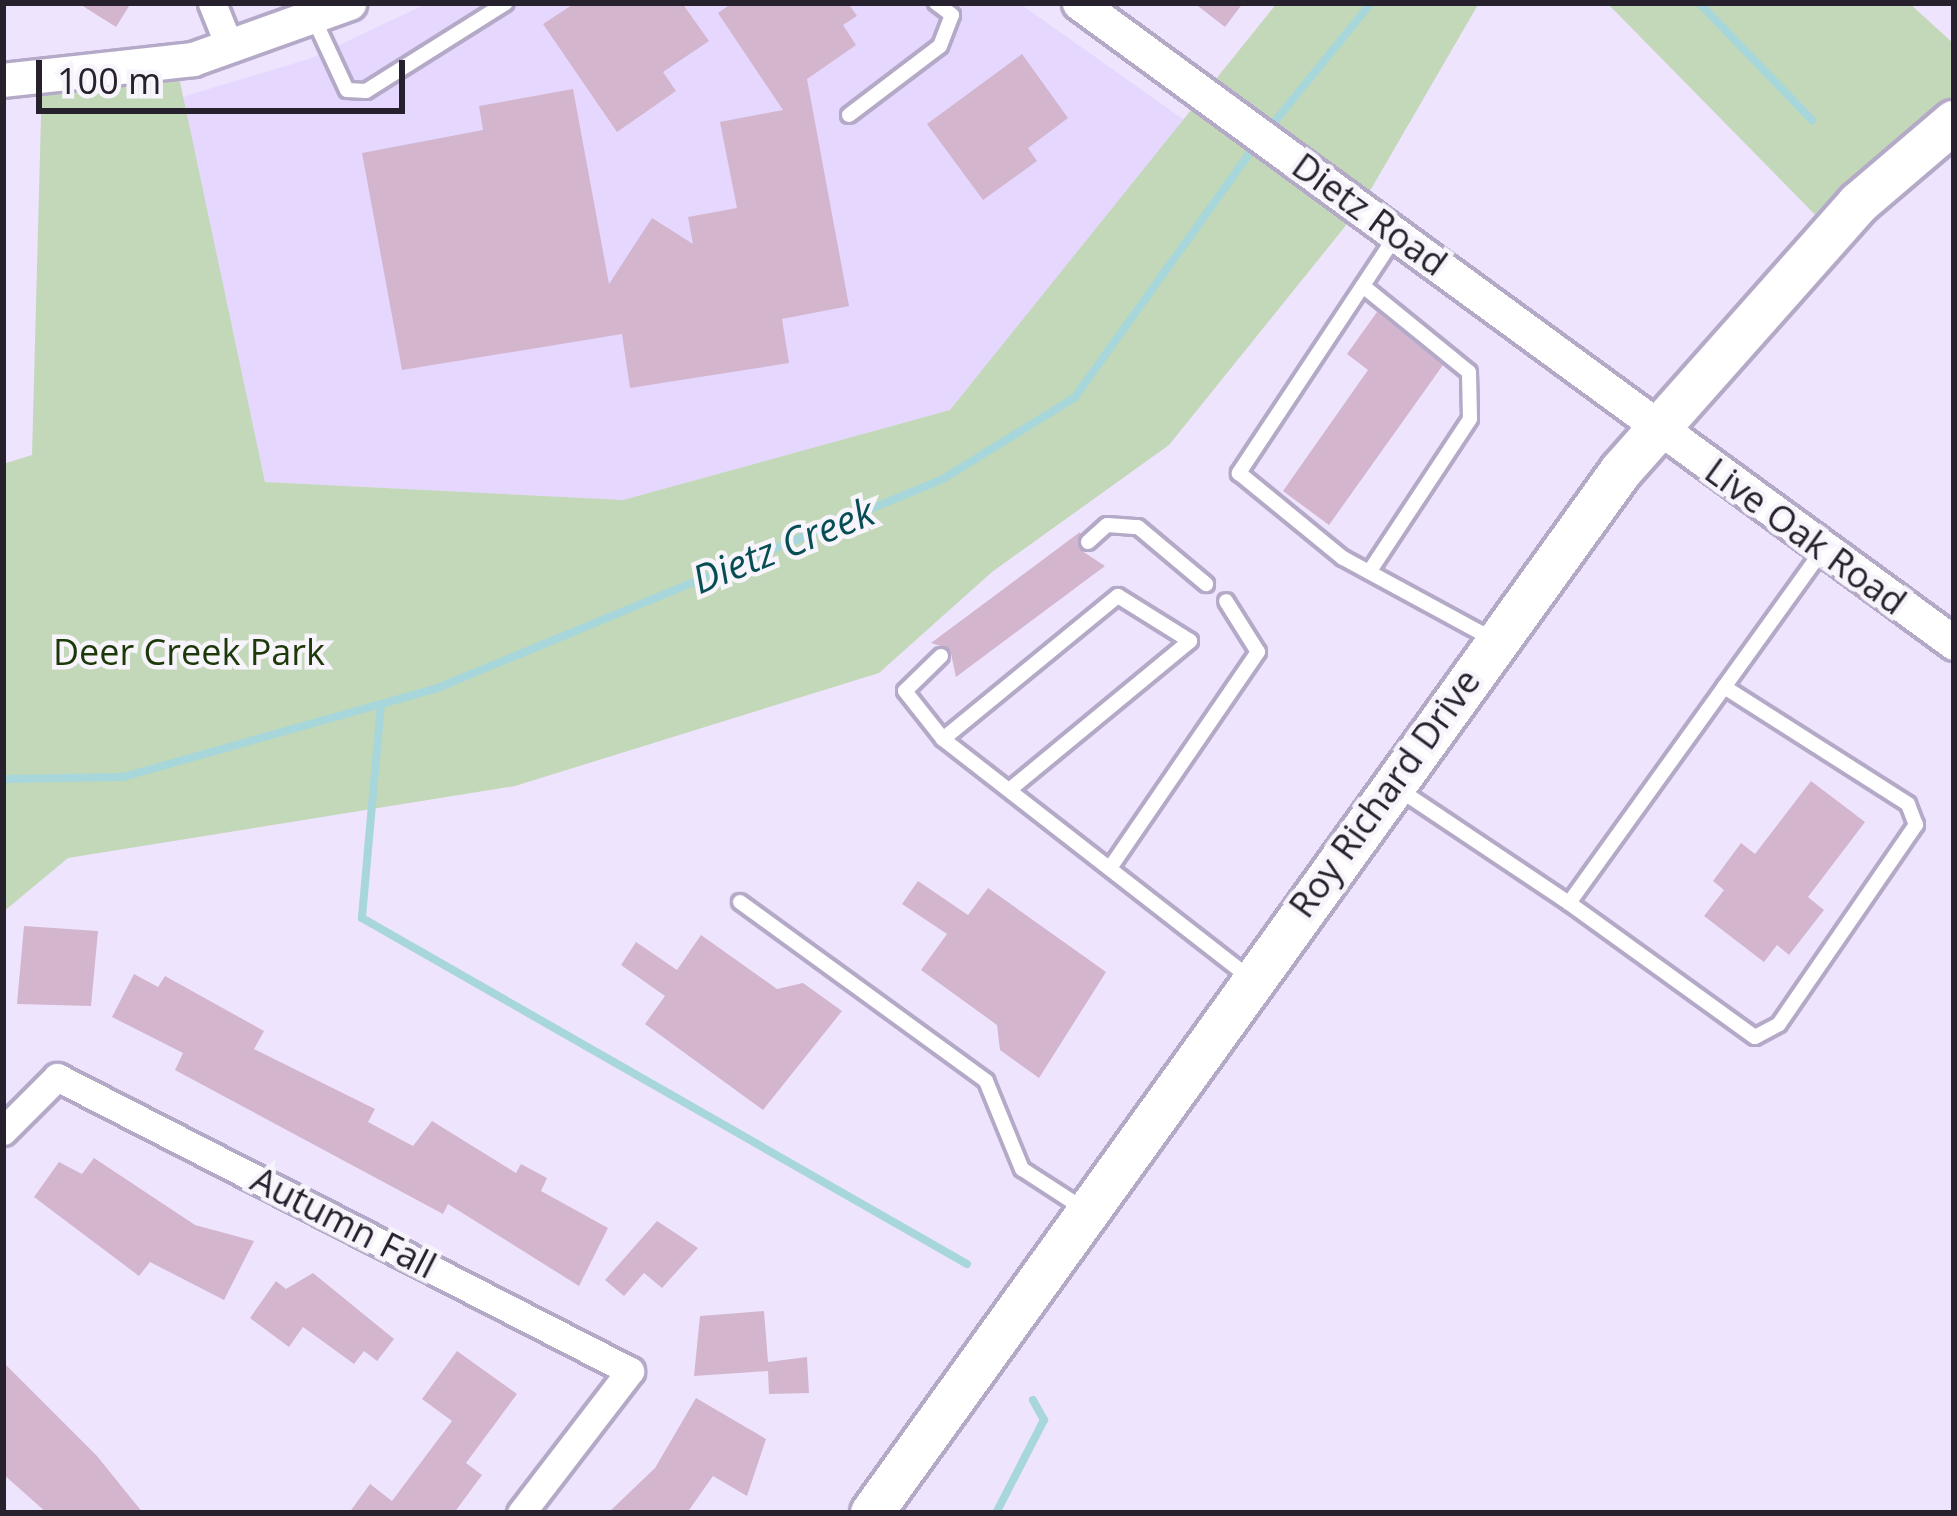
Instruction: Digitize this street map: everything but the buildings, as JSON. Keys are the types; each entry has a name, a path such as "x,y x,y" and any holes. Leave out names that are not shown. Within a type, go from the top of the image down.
{"main road":[{"name":"Roy Richard Drive","path":"872,1513 1494,640 1658,427 1859,203 1953,124"}],"street":[{"path":"212,3 230,49"},
{"path":"3,80 99,75 230,49 349,3"},
{"name":"Dietz Road","path":"1079,3 1658,427"},
{"name":"Live Oak Road","path":"1658,427 1954,643"},
{"name":"Autumn Fall","path":"3,1131 57,1077 630,1371 521,1513"}],"lane":[{"path":"314,19 347,90 366,91 506,3"},
{"path":"848,115 940,46 957,9 937,3"},
{"path":"1396,234 1239,472 1369,572 1494,640"},
{"path":"1363,286 1449,346 1469,373 1470,419 1369,572"},
{"path":"1088,542 1107,525 1138,527 1206,584"},
{"path":"1569,904 1823,549"},
{"path":"944,739 1118,596 1190,641 1009,790"},
{"path":"1110,868 1258,652 1226,601"},
{"path":"940,656 905,691 944,739 1251,979"},
{"path":"1391,784 1755,1037 1779,1024 1916,825 1908,804 1724,687"},
{"path":"740,902 986,1081 1022,1169 1086,1211"}],"shaded area":[{"path":"428,3 1019,3 1184,120 950,410 623,500 265,482 182,97 312,58"}],"green space":[{"name":"Deer Creek Park","path":"1277,3 1479,3 1360,208 1169,445 992,572 879,673 515,786 68,858 3,912 3,464 32,455 42,79 176,63 265,482 623,500 950,410"},
{"path":"1607,3 1909,3 1954,44 1954,122 1832,232"}],"waterway":[{"name":"Dietz Creek","path":"1267,131 1371,3"},
{"path":"1699,3 1812,120"},
{"name":"Dietz Creek","path":"3,779 123,777 435,689 943,479 1075,397 1257,143"},
{"path":"381,704 362,918 967,1264"},
{"path":"996,1513 1044,1420 1033,1400"}]}
